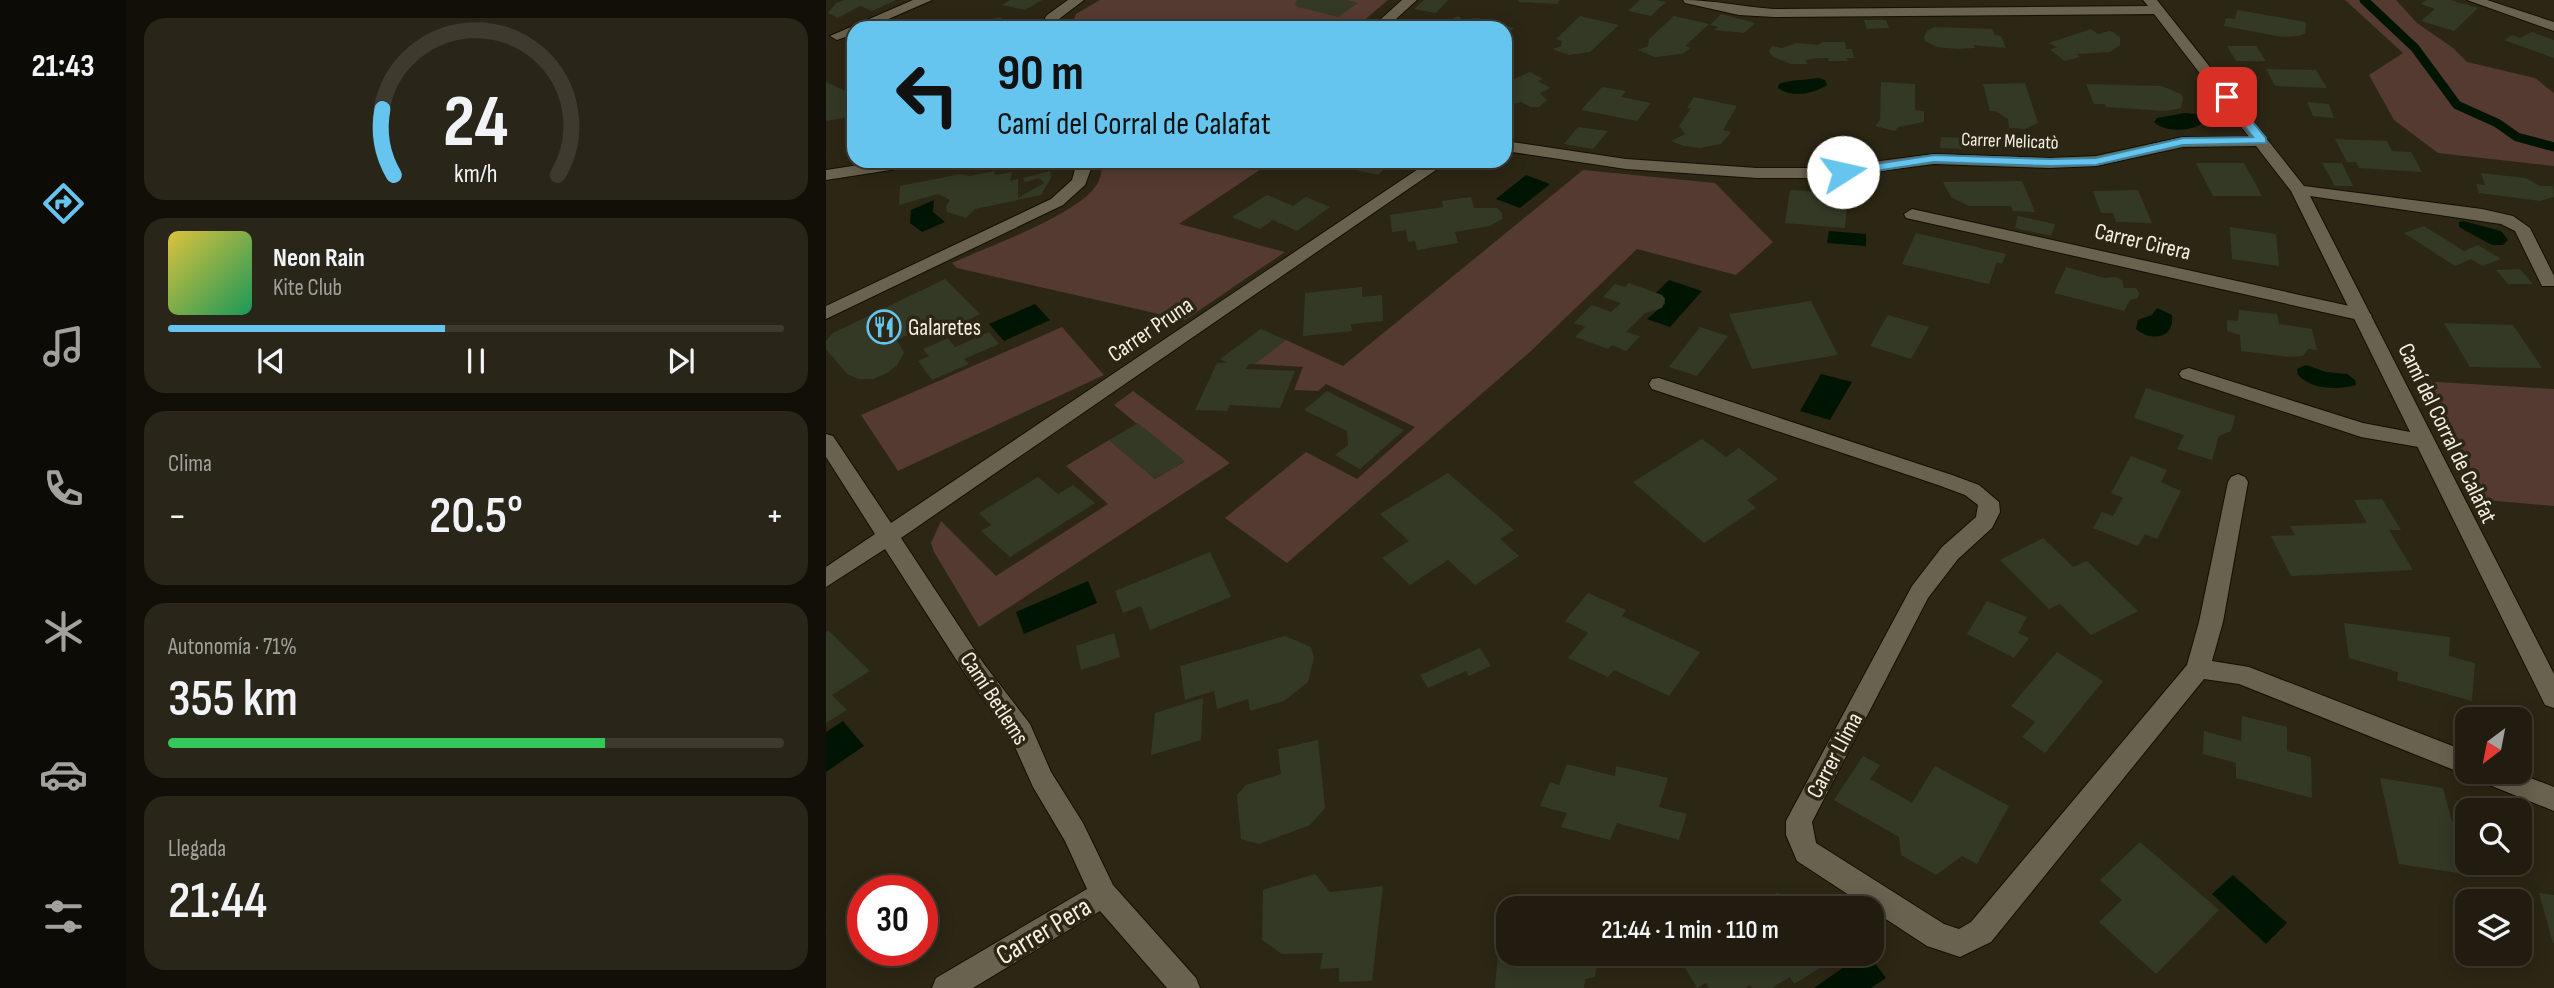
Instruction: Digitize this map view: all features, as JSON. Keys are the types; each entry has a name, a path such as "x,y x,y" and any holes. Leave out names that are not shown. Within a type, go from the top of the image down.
{"street":[{"path":"874,21 925,0"},
{"path":"1053,21 1052,18 1077,0"},
{"path":"1386,21 1410,0"},
{"path":"1690,0 1758,13 2154,5"},
{"path":"2474,0 2554,27"},
{"name":"Camí del Corral de Calafat","path":"2154,5 2299,190 2554,698"},
{"path":"837,36 847,32"},
{"name":"Carrer Melicatò","path":"1512,147 1639,165 1757,173 1826,173 1934,159 2050,163 2096,161 2183,142 2262,141"},
{"path":"826,175 871,168"},
{"path":"826,313 1057,202 1079,182 1082,168"},
{"name":"Carrer Pruna","path":"826,578 1431,168"},
{"path":"2299,190 2482,214 2507,220 2522,228 2548,282"},
{"name":"Carrer Cirera","path":"1912,214 2363,315"},
{"path":"2189,374 2361,430 2424,441"},
{"name":"Carrer Llima","path":"1659,384 1945,480 1972,490 1988,502 1989,512 1984,522 1950,553 1920,592 1799,821 1798,835 1806,852 1937,936 1960,943 1981,932 2198,669 2211,622 2238,482"},
{"name":"Camí Betlems","path":"826,441 976,671 1021,732 1042,779 1074,832 1104,894 1186,988"},
{"path":"2198,669 2241,674 2455,759"},
{"path":"2516,784 2554,799"},
{"name":"Carrer Pera","path":"946,988 1104,894"}],"shaded area":[{"path":"1100,0 1388,0 1363,21 1082,21 1074,19 1076,14"},
{"path":"2345,0 2396,0 2417,23 2453,48 2467,62 2535,78 2554,93 2554,166 2438,153 2394,120 2369,75 2403,53"},
{"path":"1818,78 1825,80 1827,85 1809,93 1796,94 1778,88 1779,84 1783,83"},
{"path":"2185,113 2196,114 2205,121 2180,130 2165,128 2154,122 2157,118"},
{"path":"1101,168 1263,168 1179,224 1285,252 1185,320 957,268 952,263 1064,212 1092,191"},
{"path":"1583,170 1715,183 1773,242 1736,275 1637,249 1531,351 1287,563 1225,518 1306,452 1357,479 1415,427 1326,384 1318,391 1294,390 1303,367 1254,364 1286,340 1343,366"},
{"path":"1526,175 1550,184 1520,208 1496,199"},
{"path":"934,200 933,212 945,222 922,232 910,223 911,210"},
{"path":"2459,222 2501,231 2508,240 2503,245 2492,245 2459,227"},
{"path":"1829,231 1866,234 1866,246 1827,243"},
{"path":"1669,280 1702,291 1670,327 1647,319 1665,304 1665,299 1656,293"},
{"path":"1035,304 1050,320 1004,341 989,324"},
{"path":"2157,308 2172,315 2170,329 2166,333 2155,337 2136,329 2138,320 2152,315"},
{"path":"1062,327 1104,375 898,471 861,415"},
{"path":"2306,365 2326,372 2347,374 2355,380 2356,385 2333,388 2310,384 2298,375 2297,369"},
{"path":"1821,374 1852,382 1830,420 1800,411"},
{"path":"2419,381 2554,389 2554,506 2485,500"},
{"path":"1133,391 1230,463 979,627 934,552 931,543 941,521 996,576 1108,504 1066,466 1109,440 1155,479 1184,462 1114,405"},
{"path":"1088,581 1097,603 1024,634 1016,612"},
{"path":"843,721 864,746 826,772 826,732"},
{"path":"2233,875 2287,923 2266,944 2212,894"},
{"path":"1846,966 1877,966 1886,978 1871,988 1814,988"}],"building":[{"path":"845,0 896,0 872,11 860,6 838,18 828,13 836,3"},
{"path":"1010,0 1042,0 1025,10 1002,5"},
{"path":"1297,0 1348,0 1358,3 1338,17 1298,7 1295,4"},
{"path":"1424,0 1448,0 1436,13 1414,9"},
{"path":"1518,0 1559,0 1558,4"},
{"path":"1640,0 1666,2 1651,16 1628,11"},
{"path":"2426,0 2450,0 2478,8 2454,31 2421,21 2435,9 2421,4"},
{"path":"2237,10 2306,22 2305,33 2282,37 2224,26 2226,18 2235,19"},
{"path":"1721,14 1755,23 1744,33 1714,30 1718,27 1710,25"},
{"path":"1458,16 1462,19 1478,18 1489,21 1449,21"},
{"path":"1580,16 1619,25 1590,52 1569,55 1552,49 1561,46 1562,41 1556,39"},
{"path":"1674,16 1709,24 1685,46 1691,48 1682,54 1655,57 1638,50 1648,46 1649,39"},
{"path":"1000,17 1005,21 986,21"},
{"path":"1864,20 1886,20 1889,28 1867,29"},
{"path":"1935,27 1992,29 1995,35 2001,36 2006,48 1974,45 1975,48 1937,47 1925,41 1924,37 1928,30"},
{"path":"2091,29 2098,34 2110,31 2114,33 2120,37 2120,45 2110,52 2077,54 2080,57 2065,61 2050,50 2057,47 2049,43"},
{"path":"2532,32 2554,40 2554,58 2504,40 2512,35 2520,38"},
{"path":"1822,42 1845,42 1846,49 1852,49 1854,58 1847,58 1848,61 1829,61 1828,58 1819,58 1806,60 1807,64 1791,64 1773,57 1769,51 1772,46 1782,48 1796,43 1818,45"},
{"path":"2227,46 2256,46 2266,61 2236,61"},
{"path":"2266,69 2316,70 2327,88 2275,86"},
{"path":"1530,72 1543,79 1538,81 1550,88 1540,93 1547,100 1539,107 1530,107 1521,102 1512,104 1512,80"},
{"path":"826,82 847,92 847,117 826,121"},
{"path":"1881,82 1915,84 1915,110 1924,111 1924,122 1898,127 1895,131 1875,126 1880,120"},
{"path":"2025,83 2038,123 2025,129 2009,128 2008,119 1990,111 1983,84"},
{"path":"2086,84 2162,86 2181,94 2183,98 2181,108 2166,111 2106,107 2105,104 2094,104"},
{"path":"1602,87 1626,91 1621,97 1651,103 1637,121 1581,110"},
{"path":"1694,97 1737,106 1723,130 1731,132 1721,144 1700,148 1671,141 1685,134 1679,126 1691,108 1687,108"},
{"path":"2307,102 2329,104 2334,118 2313,116"},
{"path":"1578,127 1608,131 1593,149 1564,144"},
{"path":"1961,134 1990,136 1991,148 1962,145 1962,149 1940,148 1941,137 1962,138"},
{"path":"2335,139 2387,141 2392,151 2411,152 2422,172 2359,168 2356,162 2347,162"},
{"path":"1844,145 1870,146 1870,161 1843,159"},
{"path":"2196,163 2244,163 2262,196 2213,196"},
{"path":"2322,163 2342,163 2353,186 2335,186"},
{"path":"1347,168 1385,168 1378,175"},
{"path":"994,171 995,175 1012,172 1010,181 1018,179 1018,198 1044,183 1039,178 1025,182 1023,178 1050,171 1051,178 1041,195 975,209 966,218 947,212 946,206 950,200 938,194 899,205 900,186 961,174 970,176"},
{"path":"2481,173 2526,178 2540,186 2553,186 2554,197 2540,201 2479,193 2476,184 2485,185"},
{"path":"2022,181 2035,212 2013,211 2011,206 1969,206 1951,197 1943,182"},
{"path":"1790,190 1848,194 1845,228 1785,223"},
{"path":"2138,190 2152,223 2116,222 2113,213 2101,213 2093,191"},
{"path":"1267,195 1293,206 1306,197 1330,207 1297,231 1273,220 1260,229 1232,217"},
{"path":"1471,197 1474,208 1497,208 1502,213 1502,219 1490,226 1455,232 1458,243 1417,250 1415,241 1408,242 1406,230 1392,232 1390,215 1443,207 1442,201"},
{"path":"2018,216 2055,224 2051,236 2015,228"},
{"path":"2424,226 2464,251 2478,245 2501,259 2482,266 2471,259 2455,266 2404,233"},
{"path":"2230,227 2276,234 2279,266 2232,259"},
{"path":"1916,233 2006,254 2002,264 1997,262 1989,284 1902,264"},
{"path":"2066,267 2104,278 2115,277 2122,280 2124,288 2136,288 2138,298 2130,300 2124,311 2054,293"},
{"path":"2520,269 2533,284 2508,284 2496,270"},
{"name":"Galaretes","path":"945,279 980,314 945,332 932,323 897,340 904,353 897,365 887,373 873,379 858,379 847,374 826,349 826,341 833,333"},
{"path":"1629,283 1662,295 1665,299 1662,308 1645,313 1626,332 1640,336 1626,351 1612,345 1608,349 1575,337 1585,327 1574,323 1592,305 1611,312 1621,303 1603,297 1615,284 1625,287"},
{"path":"1362,287 1362,297 1382,295 1383,321 1351,324 1352,331 1303,336 1305,293"},
{"path":"1811,301 1838,355 1752,369 1729,314"},
{"path":"2239,310 2277,314 2279,324 2312,329 2317,350 2308,349 2303,356 2290,357 2241,351 2240,335 2227,331 2227,320 2238,321"},
{"path":"1888,315 1929,327 1911,359 1870,346"},
{"path":"2444,323 2513,325 2542,368 2470,367"},
{"path":"1700,327 1728,336 1697,376 1669,367"},
{"path":"1261,329 1286,340 1254,364 1249,364 1246,369 1295,371 1280,408 1230,405 1227,411 1195,410 1217,363 1228,363 1220,359"},
{"path":"989,332 999,344 964,359 969,364 932,380 918,361 929,356 923,349 948,338 955,347"},
{"path":"2146,388 2235,416 2231,431 2219,436 2212,460 2177,449 2184,435 2134,418"},
{"path":"1327,391 1404,430 1360,469 1335,455 1348,445 1347,431 1304,410"},
{"path":"1138,423 1185,461 1155,479 1109,440"},
{"path":"1702,439 1726,457 1739,448 1778,479 1747,500 1756,508 1704,543 1633,482"},
{"path":"2131,456 2167,470 2161,482 2181,491 2157,539 2145,534 2138,546 2093,528 2102,512 2113,516 2123,498 2111,493"},
{"path":"1448,473 1514,530 1500,539 1519,556 1475,585 1448,560 1410,585 1382,558 1409,541 1380,514"},
{"path":"1038,477 1058,494 1073,485 1095,503 1010,557 981,531 991,525 979,513"},
{"path":"2382,499 2401,530 2389,530 2413,570 2291,576 2271,536 2295,535 2290,526 2367,523 2354,500"},
{"path":"2043,538 2073,567 2087,561 2138,611 2091,635 2060,604 2049,609 2000,560"},
{"path":"1210,552 1231,597 1150,630 1141,606 1123,613 1115,591"},
{"path":"1588,593 1626,610 1622,616 1700,652 1669,696 1614,670 1608,677 1568,658 1588,633 1565,621"},
{"path":"1987,601 2027,617 2018,633 2029,638 2014,658 1967,634"},
{"path":"2344,623 2450,637 2449,656 2475,663 2472,701 2397,680 2398,672 2349,658"},
{"path":"828,630 870,671 832,695 847,710 826,723 826,632"},
{"path":"1114,633 1120,657 1081,670 1076,646"},
{"path":"1285,636 1311,647 1314,657 1308,682 1284,701 1250,711 1248,699 1217,709 1214,691 1185,700 1180,666"},
{"path":"1480,648 1491,666 1469,676 1466,671 1428,688 1420,675"},
{"path":"2057,652 2103,681 2045,753 2022,737 2035,722 2011,706"},
{"path":"1203,698 1201,740 1151,755 1155,713"},
{"path":"2242,716 2287,727 2287,751 2311,757 2312,798 2236,778 2236,763 2203,754 2204,731 2241,741"},
{"path":"1318,740 1325,808 1310,825 1259,844 1241,839 1237,795 1246,785 1281,774 1278,749"},
{"path":"1863,756 1880,765 1870,779 1912,803 1935,766 2009,806 1977,864 1962,856 1936,875 1901,855 1899,837 1834,800"},
{"path":"1567,764 1615,776 1616,766 1668,778 1659,807 1687,814 1679,840 1617,823 1610,840 1561,827 1567,813 1540,806 1550,782 1559,785"},
{"path":"2380,778 2443,788 2452,822 2455,822 2455,873 2399,864"},
{"path":"2140,842 2219,910 2156,974 2099,922 2122,900 2100,880"},
{"path":"1315,874 1330,892 1383,886 1372,981 1339,982 1339,968 1320,969 1323,953 1282,954 1262,940 1263,890"},
{"path":"2539,893 2554,895 2554,943 2553,943"},
{"path":"1497,966 1597,966 1595,977 1585,979 1584,988 1495,988"},
{"path":"1684,966 1823,966 1794,984 1790,977 1772,988 1752,988 1750,985 1746,988 1709,988 1706,983 1697,988"}],"waterway":[{"path":"2364,0 2415,48 2457,105 2497,123 2517,137 2554,147"}],"place":[{"name":"Galaretes","path":"884,327"}],"route":[{"path":"1843,172 1934,159 2050,163 2096,161 2159,145 2183,142 2262,141 2227,97"}]}
